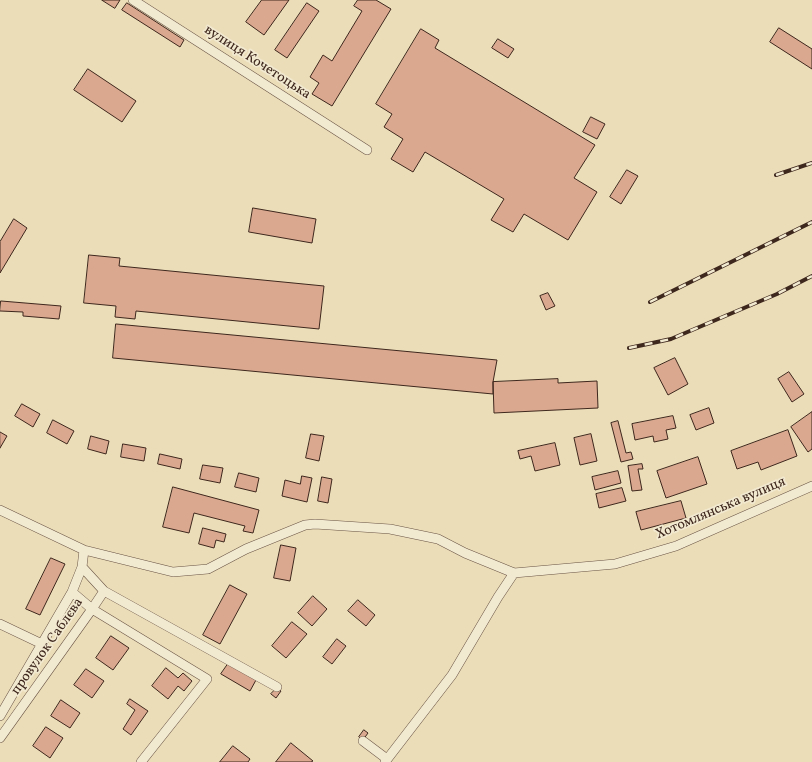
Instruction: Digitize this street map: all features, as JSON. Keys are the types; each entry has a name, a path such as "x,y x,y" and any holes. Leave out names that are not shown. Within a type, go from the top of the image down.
{"street":[{"name":"вулиця Кочетоцька","path":"133,0 367,150"},
{"name":"Хотомлянська вулиця","path":"0,510 84,550 173,572 208,568 246,549 305,525 316,524 390,529 438,539 465,553 514,573 615,564 676,546 812,486"},
{"path":"0,716 72,592 82,567 84,550"},
{"path":"82,567 104,591 277,687"},
{"path":"363,741 386,760 452,675 498,597 514,573"},
{"name":"провулок Саблєва","path":"0,738 104,591"},
{"path":"72,592 92,609 206,679 141,762"},
{"path":"0,624 42,644"}],"building":[{"path":"102,0 120,0 115,8"},
{"path":"262,0 289,0 264,35 246,22"},
{"path":"358,0 376,0 391,9 332,106 312,94 319,83 310,77 323,55 332,61 362,11 354,6"},
{"path":"127,3 184,40 180,47 122,10"},
{"path":"307,3 319,11 287,58 275,50"},
{"path":"779,28 812,49 812,69 770,42"},
{"path":"421,29 439,40 435,48 595,145 574,178 597,192 568,240 524,214 513,232 491,220 504,199 425,152 413,172 391,159 403,139 384,127 392,114 376,104"},
{"path":"498,39 514,49 508,58 492,48"},
{"path":"88,69 136,101 122,122 74,90"},
{"path":"591,117 605,124 597,139 583,132"},
{"path":"627,170 638,176 621,204 610,197"},
{"path":"253,208 316,219 312,243 249,232"},
{"path":"14,219 27,228 0,273 0,242"},
{"path":"89,255 120,258 119,266 324,286 319,329 136,311 135,319 115,317 116,306 84,303"},
{"path":"548,293 555,306 546,310 540,296"},
{"path":"1,301 61,306 59,319 23,316 23,312 0,311"},
{"path":"116,324 497,360 493,382 493,394 113,358"},
{"path":"675,358 688,384 668,395 654,368"},
{"path":"789,372 804,394 792,402 778,379"},
{"path":"558,379 558,383 597,381 598,408 494,413 493,382"},
{"path":"22,404 40,414 33,427 15,416"},
{"path":"709,408 714,423 696,430 690,415"},
{"path":"812,412 812,449 808,452 791,427"},
{"path":"673,416 676,428 666,430 668,439 654,442 653,436 635,440 632,424"},
{"path":"53,420 74,431 67,444 47,433"},
{"path":"618,421 626,453 631,452 633,459 621,462 611,423"},
{"path":"788,430 797,456 761,470 758,462 737,469 731,451"},
{"path":"0,432 7,436 0,448"},
{"path":"311,434 324,436 319,461 306,458"},
{"path":"591,434 597,461 580,465 574,438"},
{"path":"91,436 109,441 106,454 88,449"},
{"path":"555,443 560,465 535,471 531,456 520,459 518,451"},
{"path":"123,444 146,448 144,461 121,457"},
{"path":"160,454 182,459 180,469 158,464"},
{"path":"698,457 707,484 666,498 657,471"},
{"path":"642,464 643,469 638,469 642,490 632,491 628,466"},
{"path":"203,465 223,468 220,483 200,479"},
{"path":"618,471 621,483 595,490 592,477"},
{"path":"239,473 259,478 256,492 235,487"},
{"path":"302,476 312,478 307,502 282,496 285,480 300,484"},
{"path":"322,477 332,479 328,503 318,501"},
{"path":"173,487 259,510 253,533 243,531 245,526 194,513 189,533 163,527"},
{"path":"622,488 626,501 599,508 596,494"},
{"path":"681,501 686,518 641,530 636,512"},
{"path":"203,528 226,534 224,542 216,540 214,548 199,544"},
{"path":"281,545 296,548 290,581 274,578"},
{"path":"51,558 65,564 40,615 26,609"},
{"path":"230,585 247,594 220,644 203,635"},
{"path":"313,596 327,609 312,626 298,613"},
{"path":"358,600 375,615 366,626 348,611"},
{"path":"292,622 307,634 286,658 272,646"},
{"path":"111,636 129,648 113,670 96,658"},
{"path":"337,639 346,646 332,664 323,657"},
{"path":"228,664 256,680 250,691 221,674"},
{"path":"166,668 178,678 183,673 192,681 184,691 178,686 168,699 152,686"},
{"path":"86,669 104,681 92,698 74,685"},
{"path":"277,688 281,691 276,698 271,694"},
{"path":"130,699 148,711 131,735 123,729 135,710 127,704"},
{"path":"61,700 80,713 70,728 51,716"},
{"path":"46,727 63,738 50,758 33,746"},
{"path":"364,730 368,733 363,740 359,737"},
{"path":"291,743 313,761 276,762"},
{"path":"233,746 250,759 248,762 220,762"}],"railway":[{"path":"776,175 812,163"},
{"path":"650,302 812,222"},
{"path":"629,348 671,339 777,294 812,276"}]}
